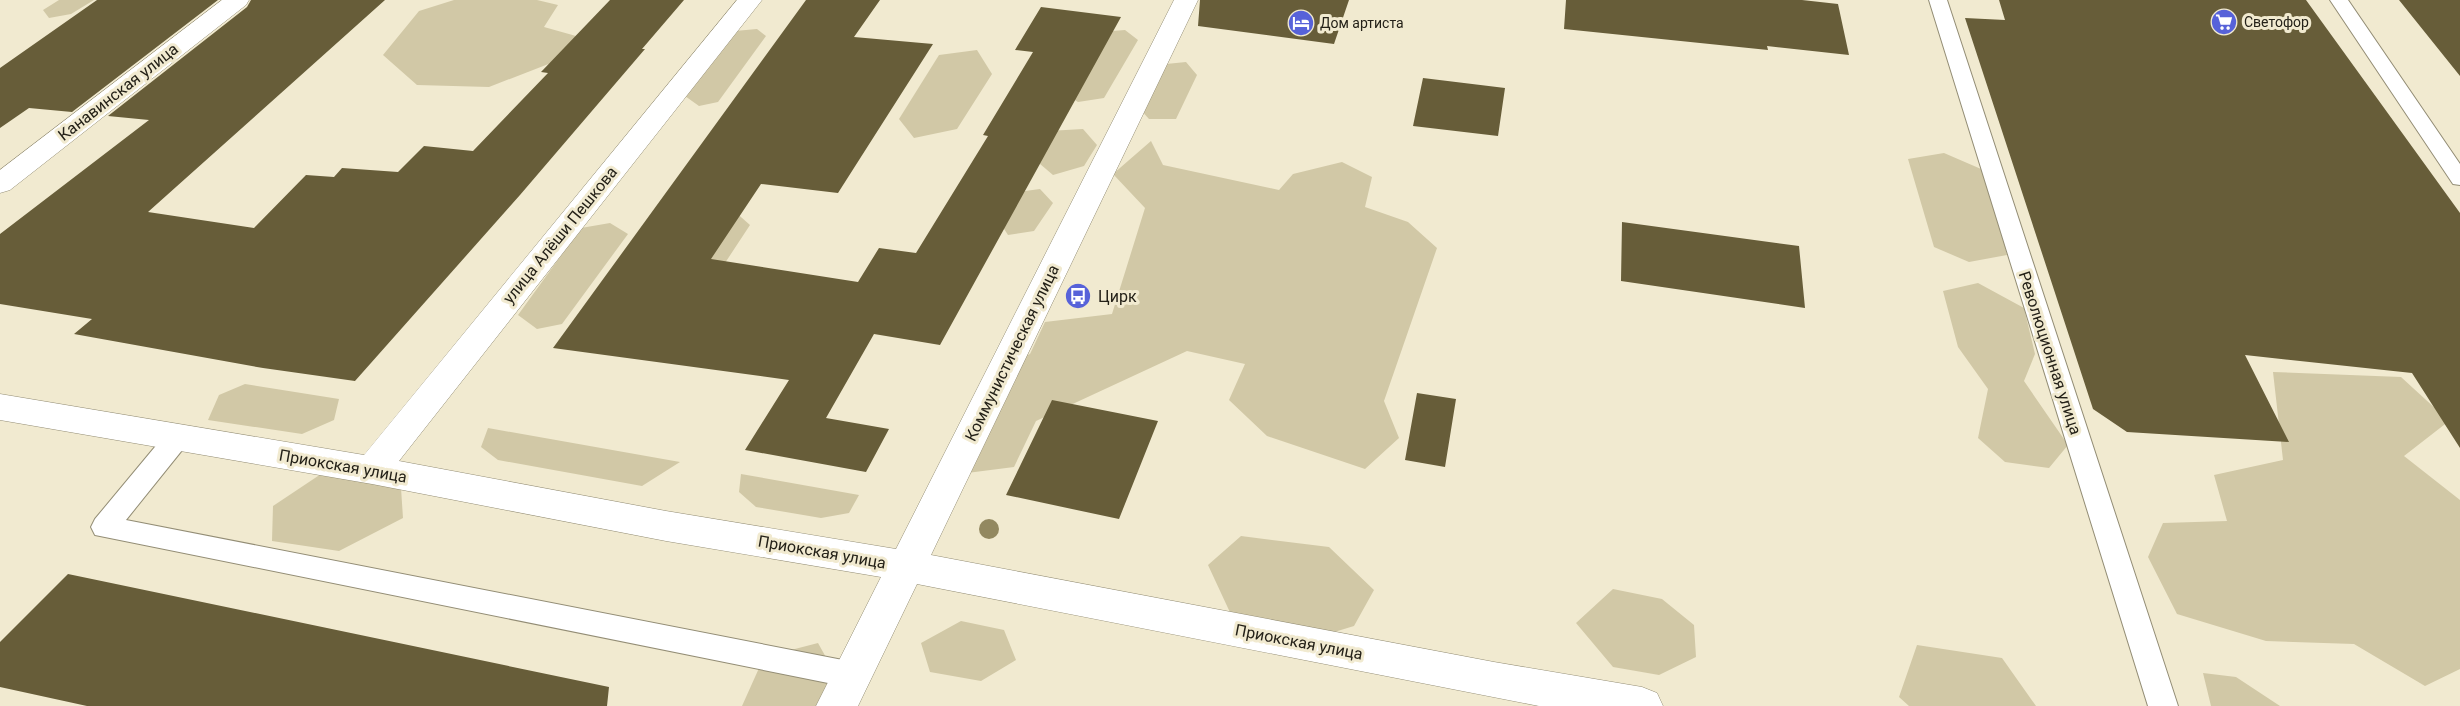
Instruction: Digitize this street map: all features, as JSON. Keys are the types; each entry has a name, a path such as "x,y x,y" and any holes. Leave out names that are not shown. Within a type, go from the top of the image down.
{"street":[{"name":"Канавинская улица","path":"0,184 237,0"},
{"name":"улица Алёши Пешкова","path":"372,470 750,0"},
{"name":"Коммунистическая улица","path":"845,690 1186,0"},
{"name":"Приокская улица","path":"0,407 372,470 654,523 907,566 1493,693 1642,706"}],"lane":[{"name":"Революционная улица","path":"1938,0 2163,706"},
{"path":"2339,0 2460,179"},
{"path":"178,437 105,527 845,690"}],"shaded area":[{"path":"59,0 94,0 71,14 49,18 43,10"},
{"path":"454,0 537,0 558,5 544,27 576,36 569,56 489,87 417,85 383,55 419,11"},
{"path":"757,29 766,36 718,102 699,106 685,96 735,31"},
{"path":"1125,30 1138,40 1104,98 1078,102 1054,87 1088,33"},
{"path":"977,50 992,74 957,129 914,138 899,119 939,55"},
{"path":"1186,62 1197,75 1176,119 1149,119 1140,109 1166,64"},
{"path":"1083,129 1097,145 1084,166 1053,175 1033,158 1048,131"},
{"path":"1151,141 1163,165 1279,190 1293,174 1342,162 1372,177 1365,207 1408,222 1437,248 1384,401 1399,438 1365,469 1267,436 1229,400 1245,364 1187,351 1036,421 1014,467 967,473 996,367 1030,354 1045,322 1112,314 1145,208 1113,174"},
{"path":"1944,153 1988,172 2007,255 1969,262 1934,247 1908,159"},
{"path":"1040,189 1053,203 1034,231 1008,235 995,215 1004,194"},
{"path":"733,210 750,225 725,263 688,267"},
{"path":"610,223 628,234 562,324 537,329 518,315 581,228"},
{"path":"1978,283 2024,308 2035,354 2024,381 2068,445 2049,468 2005,462 1978,438 1988,389 1958,347 1943,291"},
{"path":"2273,372 2401,377 2449,421 2404,456 2460,500 2460,669 2425,686 2354,644 2266,641 2177,614 2148,557 2163,523 2227,521 2214,475 2283,460"},
{"path":"245,384 339,399 334,420 302,434 208,420 219,395"},
{"path":"488,428 680,462 642,486 498,460 481,447"},
{"path":"324,472 401,488 403,518 339,551 272,541 273,506"},
{"path":"741,474 859,495 849,513 821,518 756,507 739,492"},
{"path":"1241,536 1329,547 1374,590 1354,626 1308,640 1234,621 1208,565"},
{"path":"1613,589 1662,599 1694,625 1696,657 1659,675 1613,667 1576,623"},
{"path":"961,621 1004,630 1016,660 981,681 930,672 921,643"},
{"path":"818,643 842,686 831,706 742,706 764,657"},
{"path":"1917,645 2002,658 2036,706 1909,706 1899,697"},
{"path":"2203,673 2236,677 2280,706 2211,706"}],"building":[{"path":"97,0 218,0 72,112 29,108 0,128 0,68"},
{"path":"251,0 385,0 148,212 254,228 306,175 334,177 342,168 398,172 424,146 473,151 548,73 541,72 610,0 684,0 520,195 355,381 263,368 74,334 92,319 0,304 0,234 149,120 108,116 247,7"},
{"path":"806,0 880,0 854,37 933,44 838,193 761,184 711,259 858,282 879,248 916,253 988,136 983,135 1033,52 1015,50 1041,7 1121,17 940,345 874,334 826,418 889,429 866,472 745,450 789,380 553,348"},
{"name":"Дом артиста","path":"1200,0 1349,0 1334,44 1198,26"},
{"path":"1566,0 1802,0 1838,4 1849,55 1767,46 1768,50 1564,29"},
{"path":"1999,0 2306,0 2460,213 2460,448 2412,373 2245,355 2289,442 2127,432 2093,409 1965,18 2005,20"},
{"path":"2399,0 2460,0 2460,76"},
{"path":"1423,78 1505,88 1498,136 1413,126"},
{"path":"1622,222 1799,246 1805,308 1621,281"},
{"path":"1417,393 1456,399 1445,467 1405,460"},
{"path":"1052,400 1158,421 1119,519 1006,495"},
{"path":"68,574 609,687 607,706 87,706 0,687 0,642"}],"place":[{"name":"Светофор","path":"2224,22"},
{"name":"Дом артиста","path":"1301,23"},
{"name":"Цирк","path":"1078,296"}]}
